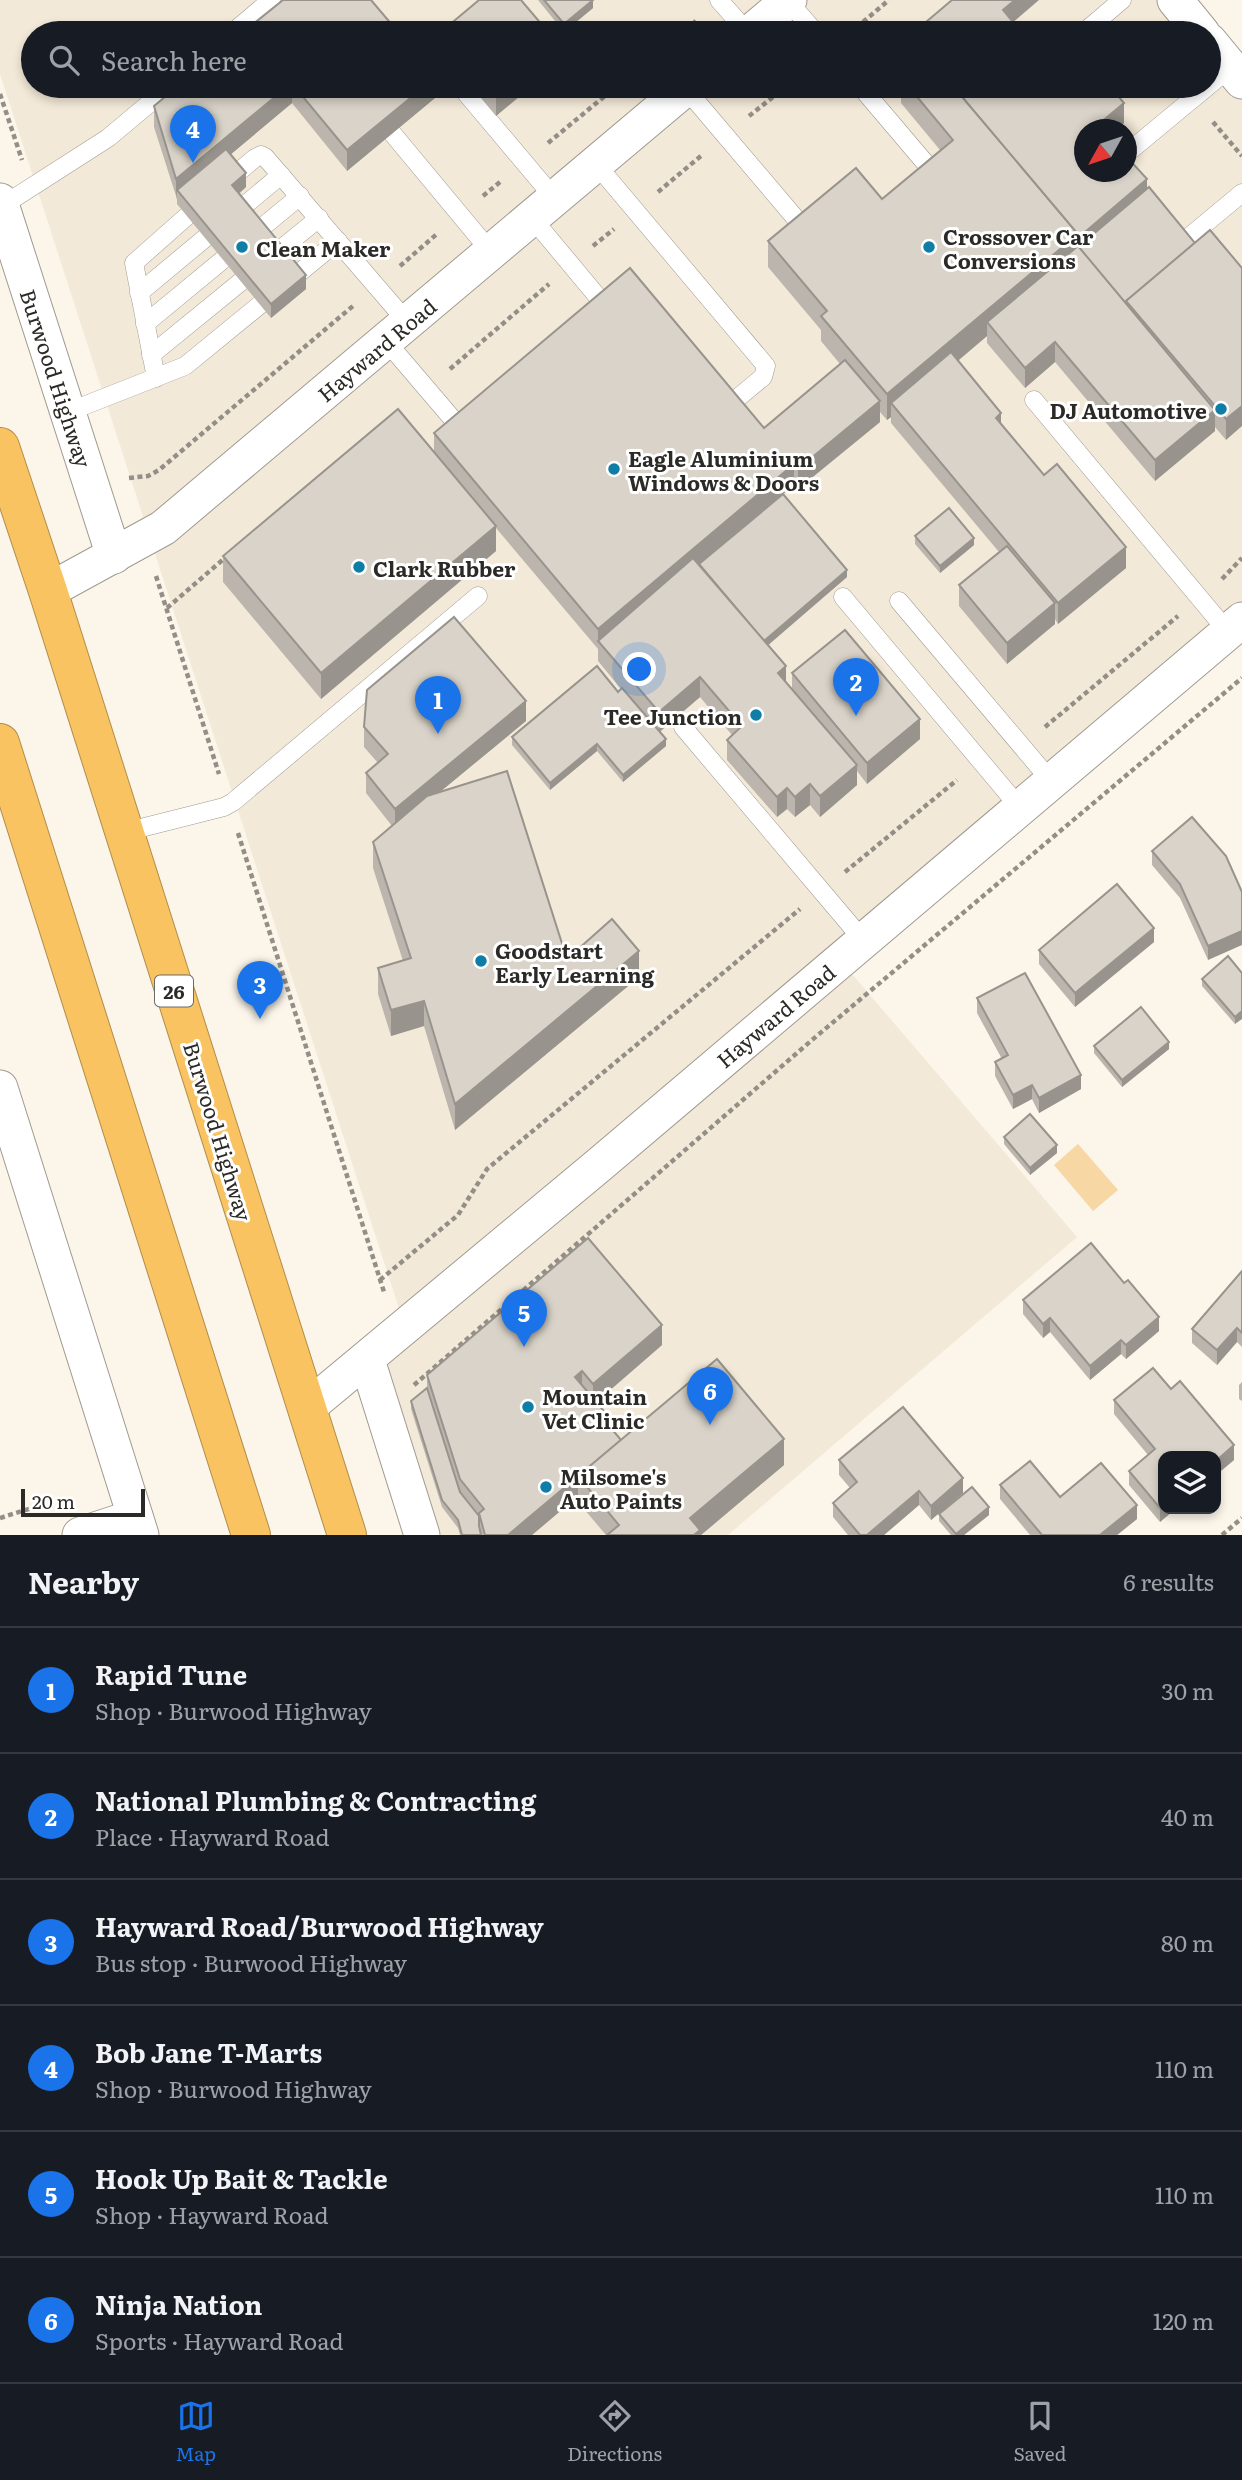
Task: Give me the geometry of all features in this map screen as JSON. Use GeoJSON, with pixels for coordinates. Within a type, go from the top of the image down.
{"type":"FeatureCollection","features":[{"type":"Feature","properties":{"kind":"highway","name":"Burwood Highway"},"geometry":{"type":"LineString","coordinates":[[0,447],[125,832],[347,1535]]}},
{"type":"Feature","properties":{"kind":"highway"},"geometry":{"type":"LineString","coordinates":[[0,743],[251,1535]]}},
{"type":"Feature","properties":{"kind":"street"},"geometry":{"type":"LineString","coordinates":[[764,21],[789,0]]}},
{"type":"Feature","properties":{"kind":"street"},"geometry":{"type":"LineString","coordinates":[[1175,0],[1192,21]]}},
{"type":"Feature","properties":{"kind":"street"},"geometry":{"type":"LineString","coordinates":[[1221,56],[1236,74]]}},
{"type":"Feature","properties":{"kind":"street","name":"Hayward Road"},"geometry":{"type":"LineString","coordinates":[[48,591],[163,528],[673,98]]}},
{"type":"Feature","properties":{"kind":"street","name":"Burwood Highway"},"geometry":{"type":"LineString","coordinates":[[1,203],[114,556]]}},
{"type":"Feature","properties":{"kind":"street","name":"Hayward Road"},"geometry":{"type":"LineString","coordinates":[[307,1408],[1235,626]]}},
{"type":"Feature","properties":{"kind":"street"},"geometry":{"type":"LineString","coordinates":[[0,1088],[138,1526],[80,1535]]}},
{"type":"Feature","properties":{"kind":"street"},"geometry":{"type":"LineString","coordinates":[[367,1360],[422,1535]]}},
{"type":"Feature","properties":{"kind":"lane"},"geometry":{"type":"LineString","coordinates":[[246,21],[271,0]]}},
{"type":"Feature","properties":{"kind":"lane"},"geometry":{"type":"LineString","coordinates":[[719,0],[738,21]]}},
{"type":"Feature","properties":{"kind":"lane"},"geometry":{"type":"LineString","coordinates":[[789,0],[806,21]]}},
{"type":"Feature","properties":{"kind":"lane"},"geometry":{"type":"LineString","coordinates":[[1097,21],[1122,0]]}},
{"type":"Feature","properties":{"kind":"lane"},"geometry":{"type":"LineString","coordinates":[[1221,85],[1236,74]]}},
{"type":"Feature","properties":{"kind":"lane"},"geometry":{"type":"LineString","coordinates":[[1,203],[108,138],[156,98]]}},
{"type":"Feature","properties":{"kind":"lane"},"geometry":{"type":"LineString","coordinates":[[468,98],[543,209],[571,265],[607,308]]}},
{"type":"Feature","properties":{"kind":"lane"},"geometry":{"type":"LineString","coordinates":[[695,98],[808,233]]}},
{"type":"Feature","properties":{"kind":"lane"},"geometry":{"type":"LineString","coordinates":[[870,98],[938,178]]}},
{"type":"Feature","properties":{"kind":"lane"},"geometry":{"type":"LineString","coordinates":[[1137,146],[1203,98]]}},
{"type":"Feature","properties":{"kind":"lane"},"geometry":{"type":"LineString","coordinates":[[392,133],[491,252]]}},
{"type":"Feature","properties":{"kind":"lane"},"geometry":{"type":"LineString","coordinates":[[156,378],[133,269],[137,258],[261,155],[338,241],[397,332],[426,388],[462,430]]}},
{"type":"Feature","properties":{"kind":"lane"},"geometry":{"type":"LineString","coordinates":[[596,163],[766,366],[763,377],[728,406]]}},
{"type":"Feature","properties":{"kind":"lane"},"geometry":{"type":"LineString","coordinates":[[139,293],[281,175]]}},
{"type":"Feature","properties":{"kind":"lane"},"geometry":{"type":"LineString","coordinates":[[1183,242],[1242,193]]}},
{"type":"Feature","properties":{"kind":"lane"},"geometry":{"type":"LineString","coordinates":[[145,324],[300,196]]}},
{"type":"Feature","properties":{"kind":"lane"},"geometry":{"type":"LineString","coordinates":[[151,355],[319,218]]}},
{"type":"Feature","properties":{"kind":"lane"},"geometry":{"type":"LineString","coordinates":[[68,412],[188,364],[338,241]]}},
{"type":"Feature","properties":{"kind":"lane"},"geometry":{"type":"LineString","coordinates":[[1034,400],[1235,626]]}},
{"type":"Feature","properties":{"kind":"lane"},"geometry":{"type":"LineString","coordinates":[[125,832],[229,805],[478,596]]}},
{"type":"Feature","properties":{"kind":"lane"},"geometry":{"type":"LineString","coordinates":[[843,597],[1020,808]]}},
{"type":"Feature","properties":{"kind":"lane"},"geometry":{"type":"LineString","coordinates":[[899,601],[1051,781]]}},
{"type":"Feature","properties":{"kind":"lane"},"geometry":{"type":"LineString","coordinates":[[683,727],[863,940]]}},
{"type":"Feature","properties":{"kind":"path"},"geometry":{"type":"LineString","coordinates":[[864,21],[889,0]]}},
{"type":"Feature","properties":{"kind":"path"},"geometry":{"type":"LineString","coordinates":[[426,388],[771,98]]}},
{"type":"Feature","properties":{"kind":"path"},"geometry":{"type":"LineString","coordinates":[[167,608],[229,555]]}},
{"type":"Feature","properties":{"kind":"path"},"geometry":{"type":"LineString","coordinates":[[156,573],[384,1292]]}},
{"type":"Feature","properties":{"kind":"path"},"geometry":{"type":"LineString","coordinates":[[413,1385],[813,1040],[1242,678]]}},
{"type":"Feature","properties":{"kind":"path"},"geometry":{"type":"LineString","coordinates":[[0,1518],[65,1498]]}},
{"type":"Feature","properties":{"kind":"path"},"geometry":{"type":"LineString","coordinates":[[1222,1535],[1242,1518]]}},
{"type":"Feature","properties":{"kind":"shaded area"},"geometry":{"type":"Polygon","coordinates":[[[0,0],[1175,0],[1192,21],[21,21],[21,98],[1221,98],[1221,56],[1242,81],[1242,620],[840,960],[1077,1237],[728,1535],[422,1535],[367,1360],[405,1327],[0,74],[0,0]]]}},
{"type":"Feature","properties":{"kind":"shaded area"},"geometry":{"type":"Polygon","coordinates":[[[1078,1144],[1118,1190],[1093,1211],[1054,1165],[1078,1144]]]}},
{"type":"Feature","properties":{"kind":"building"},"geometry":{"type":"Polygon","coordinates":[[[283,0],[371,0],[389,21],[257,21],[283,0]]]}},
{"type":"Feature","properties":{"kind":"building"},"geometry":{"type":"Polygon","coordinates":[[[479,0],[521,0],[539,21],[454,21],[479,0]]]}},
{"type":"Feature","properties":{"kind":"building"},"geometry":{"type":"Polygon","coordinates":[[[544,0],[593,0],[568,21],[562,21],[544,0]]]}},
{"type":"Feature","properties":{"kind":"building"},"geometry":{"type":"Polygon","coordinates":[[[952,0],[1015,0],[1003,10],[1012,21],[927,21],[952,0]]]}},
{"type":"Feature","properties":{"kind":"building"},"geometry":{"type":"Polygon","coordinates":[[[164,98],[274,98],[176,179],[154,106],[164,98]]]}},
{"type":"Feature","properties":{"kind":"building"},"geometry":{"type":"Polygon","coordinates":[[[304,98],[410,98],[347,150],[304,98]]]}},
{"type":"Feature","properties":{"kind":"building","name":"Crossover Car Conversions"},"geometry":{"type":"Polygon","coordinates":[[[918,98],[963,98],[1078,234],[887,394],[821,316],[827,311],[768,241],[856,168],[882,199],[953,140],[918,98]]]}},
{"type":"Feature","properties":{"kind":"building"},"geometry":{"type":"Polygon","coordinates":[[[963,98],[1120,98],[1124,103],[1105,119],[1074,119],[1074,182],[1137,182],[1137,168],[1147,179],[1078,238],[1078,234],[963,98]]]}},
{"type":"Feature","properties":{"kind":"building","name":"Clean Maker"},"geometry":{"type":"Polygon","coordinates":[[[226,149],[246,173],[232,185],[306,275],[271,304],[177,190],[226,149]]]}},
{"type":"Feature","properties":{"kind":"building"},"geometry":{"type":"Polygon","coordinates":[[[1149,187],[1195,243],[1126,301],[1126,304],[1078,247],[1149,187]]]}},
{"type":"Feature","properties":{"kind":"building"},"geometry":{"type":"Polygon","coordinates":[[[1210,230],[1242,268],[1242,406],[1226,419],[1126,301],[1210,230]]]}},
{"type":"Feature","properties":{"kind":"building"},"geometry":{"type":"Polygon","coordinates":[[[1078,246],[1215,410],[1155,460],[1055,342],[1025,368],[987,322],[1078,246]]]}},
{"type":"Feature","properties":{"kind":"building","name":"Eagle Aluminium Windows & Doors"},"geometry":{"type":"Polygon","coordinates":[[[630,268],[764,428],[845,360],[880,401],[798,469],[794,464],[598,629],[434,433],[630,268]]]}},
{"type":"Feature","properties":{"kind":"building"},"geometry":{"type":"Polygon","coordinates":[[[951,352],[1001,413],[996,418],[1044,475],[1057,464],[1126,547],[1058,603],[891,403],[951,352]]]}},
{"type":"Feature","properties":{"kind":"building","name":"Clark Rubber"},"geometry":{"type":"Polygon","coordinates":[[[398,409],[496,526],[321,673],[223,556],[398,409]]]}},
{"type":"Feature","properties":{"kind":"building"},"geometry":{"type":"Polygon","coordinates":[[[783,494],[847,570],[764,641],[699,564],[783,494]]]}},
{"type":"Feature","properties":{"kind":"building"},"geometry":{"type":"Polygon","coordinates":[[[949,508],[974,538],[940,566],[915,536],[949,508]]]}},
{"type":"Feature","properties":{"kind":"building"},"geometry":{"type":"Polygon","coordinates":[[[1007,546],[1055,603],[1007,643],[959,585],[1007,546]]]}},
{"type":"Feature","properties":{"kind":"building","name":"Tee Junction"},"geometry":{"type":"Polygon","coordinates":[[[693,558],[786,666],[778,673],[857,765],[820,796],[810,784],[795,797],[787,788],[777,797],[727,740],[742,726],[700,677],[659,712],[598,641],[693,558]]]}},
{"type":"Feature","properties":{"kind":"building"},"geometry":{"type":"Polygon","coordinates":[[[454,617],[526,701],[395,809],[366,773],[388,754],[364,727],[367,690],[454,617]]]}},
{"type":"Feature","properties":{"kind":"building"},"geometry":{"type":"Polygon","coordinates":[[[845,630],[920,719],[867,763],[792,673],[845,630]]]}},
{"type":"Feature","properties":{"kind":"building"},"geometry":{"type":"Polygon","coordinates":[[[597,666],[618,692],[622,688],[666,739],[623,775],[597,744],[550,783],[512,737],[597,666]]]}},
{"type":"Feature","properties":{"kind":"building","name":"Goodstart Early Learning"},"geometry":{"type":"Polygon","coordinates":[[[507,771],[567,959],[612,919],[639,951],[455,1104],[424,1001],[391,1010],[378,968],[411,958],[373,842],[427,796],[507,771]]]}},
{"type":"Feature","properties":{"kind":"building"},"geometry":{"type":"Polygon","coordinates":[[[1192,817],[1226,856],[1242,892],[1242,931],[1208,946],[1180,884],[1152,851],[1192,817]]]}},
{"type":"Feature","properties":{"kind":"building"},"geometry":{"type":"Polygon","coordinates":[[[1117,884],[1154,928],[1075,993],[1039,950],[1117,884]]]}},
{"type":"Feature","properties":{"kind":"building"},"geometry":{"type":"Polygon","coordinates":[[[1228,956],[1242,973],[1242,1011],[1235,1017],[1202,979],[1228,956]]]}},
{"type":"Feature","properties":{"kind":"building"},"geometry":{"type":"Polygon","coordinates":[[[1025,973],[1081,1075],[1039,1098],[1032,1085],[1013,1095],[995,1062],[1008,1055],[977,998],[1025,973]]]}},
{"type":"Feature","properties":{"kind":"building"},"geometry":{"type":"Polygon","coordinates":[[[1141,1007],[1169,1042],[1122,1080],[1094,1046],[1141,1007]]]}},
{"type":"Feature","properties":{"kind":"building"},"geometry":{"type":"Polygon","coordinates":[[[1030,1114],[1057,1145],[1030,1168],[1004,1137],[1030,1114]]]}},
{"type":"Feature","properties":{"kind":"building"},"geometry":{"type":"Polygon","coordinates":[[[588,1238],[662,1325],[593,1384],[582,1371],[575,1377],[609,1417],[605,1421],[621,1440],[508,1535],[485,1535],[479,1513],[484,1509],[460,1479],[427,1375],[588,1238]]]}},
{"type":"Feature","properties":{"kind":"building"},"geometry":{"type":"Polygon","coordinates":[[[1091,1243],[1124,1283],[1128,1280],[1159,1317],[1126,1345],[1121,1340],[1090,1366],[1050,1318],[1043,1324],[1023,1300],[1091,1243]]]}},
{"type":"Feature","properties":{"kind":"building"},"geometry":{"type":"Polygon","coordinates":[[[1242,1271],[1242,1333],[1237,1328],[1217,1350],[1192,1329],[1242,1271]]]}},
{"type":"Feature","properties":{"kind":"building"},"geometry":{"type":"Polygon","coordinates":[[[717,1359],[784,1439],[690,1518],[700,1530],[694,1535],[607,1535],[619,1525],[578,1476],[717,1359]]]}},
{"type":"Feature","properties":{"kind":"building"},"geometry":{"type":"Polygon","coordinates":[[[1153,1368],[1171,1389],[1180,1381],[1234,1445],[1221,1457],[1221,1451],[1158,1451],[1158,1506],[1129,1471],[1155,1449],[1114,1400],[1153,1368]]]}},
{"type":"Feature","properties":{"kind":"building"},"geometry":{"type":"Polygon","coordinates":[[[427,1388],[460,1492],[479,1516],[481,1535],[462,1535],[458,1520],[442,1500],[411,1401],[427,1388]]]}},
{"type":"Feature","properties":{"kind":"building"},"geometry":{"type":"Polygon","coordinates":[[[903,1407],[963,1478],[931,1506],[919,1491],[867,1535],[860,1535],[833,1503],[857,1482],[839,1460],[903,1407]]]}},
{"type":"Feature","properties":{"kind":"building"},"geometry":{"type":"Polygon","coordinates":[[[1030,1461],[1060,1497],[1101,1463],[1137,1505],[1100,1535],[1042,1535],[1000,1485],[1030,1461]]]}},
{"type":"Feature","properties":{"kind":"building"},"geometry":{"type":"Polygon","coordinates":[[[972,1487],[989,1507],[956,1534],[939,1514],[972,1487]]]}},
{"type":"Feature","properties":{"kind":"place","name":"Bob Jane T-Marts"},"geometry":{"type":"Point","coordinates":[193,163]}},
{"type":"Feature","properties":{"kind":"place","name":"Clean Maker"},"geometry":{"type":"Point","coordinates":[242,247]}},
{"type":"Feature","properties":{"kind":"place","name":"Crossover Car Conversions"},"geometry":{"type":"Point","coordinates":[929,247]}},
{"type":"Feature","properties":{"kind":"place","name":"DJ Automotive"},"geometry":{"type":"Point","coordinates":[1221,409]}},
{"type":"Feature","properties":{"kind":"place","name":"Eagle Aluminium Windows & Doors"},"geometry":{"type":"Point","coordinates":[614,469]}},
{"type":"Feature","properties":{"kind":"place","name":"Clark Rubber"},"geometry":{"type":"Point","coordinates":[359,567]}},
{"type":"Feature","properties":{"kind":"place","name":"Tee Junction"},"geometry":{"type":"Point","coordinates":[756,715]}},
{"type":"Feature","properties":{"kind":"place","name":"National Plumbing & Contracting"},"geometry":{"type":"Point","coordinates":[856,716]}},
{"type":"Feature","properties":{"kind":"place","name":"Rapid Tune"},"geometry":{"type":"Point","coordinates":[438,734]}},
{"type":"Feature","properties":{"kind":"place","name":"Goodstart Early Learning"},"geometry":{"type":"Point","coordinates":[481,961]}},
{"type":"Feature","properties":{"kind":"place","name":"Hayward Road/Burwood Highway"},"geometry":{"type":"Point","coordinates":[260,1019]}},
{"type":"Feature","properties":{"kind":"place","name":"Hook Up Bait & Tackle"},"geometry":{"type":"Point","coordinates":[524,1347]}},
{"type":"Feature","properties":{"kind":"place","name":"Mountain Vet Clinic"},"geometry":{"type":"Point","coordinates":[528,1407]}},
{"type":"Feature","properties":{"kind":"place","name":"Ninja Nation"},"geometry":{"type":"Point","coordinates":[710,1425]}},
{"type":"Feature","properties":{"kind":"place","name":"Milsome's Auto Paints"},"geometry":{"type":"Point","coordinates":[546,1487]}}]}
